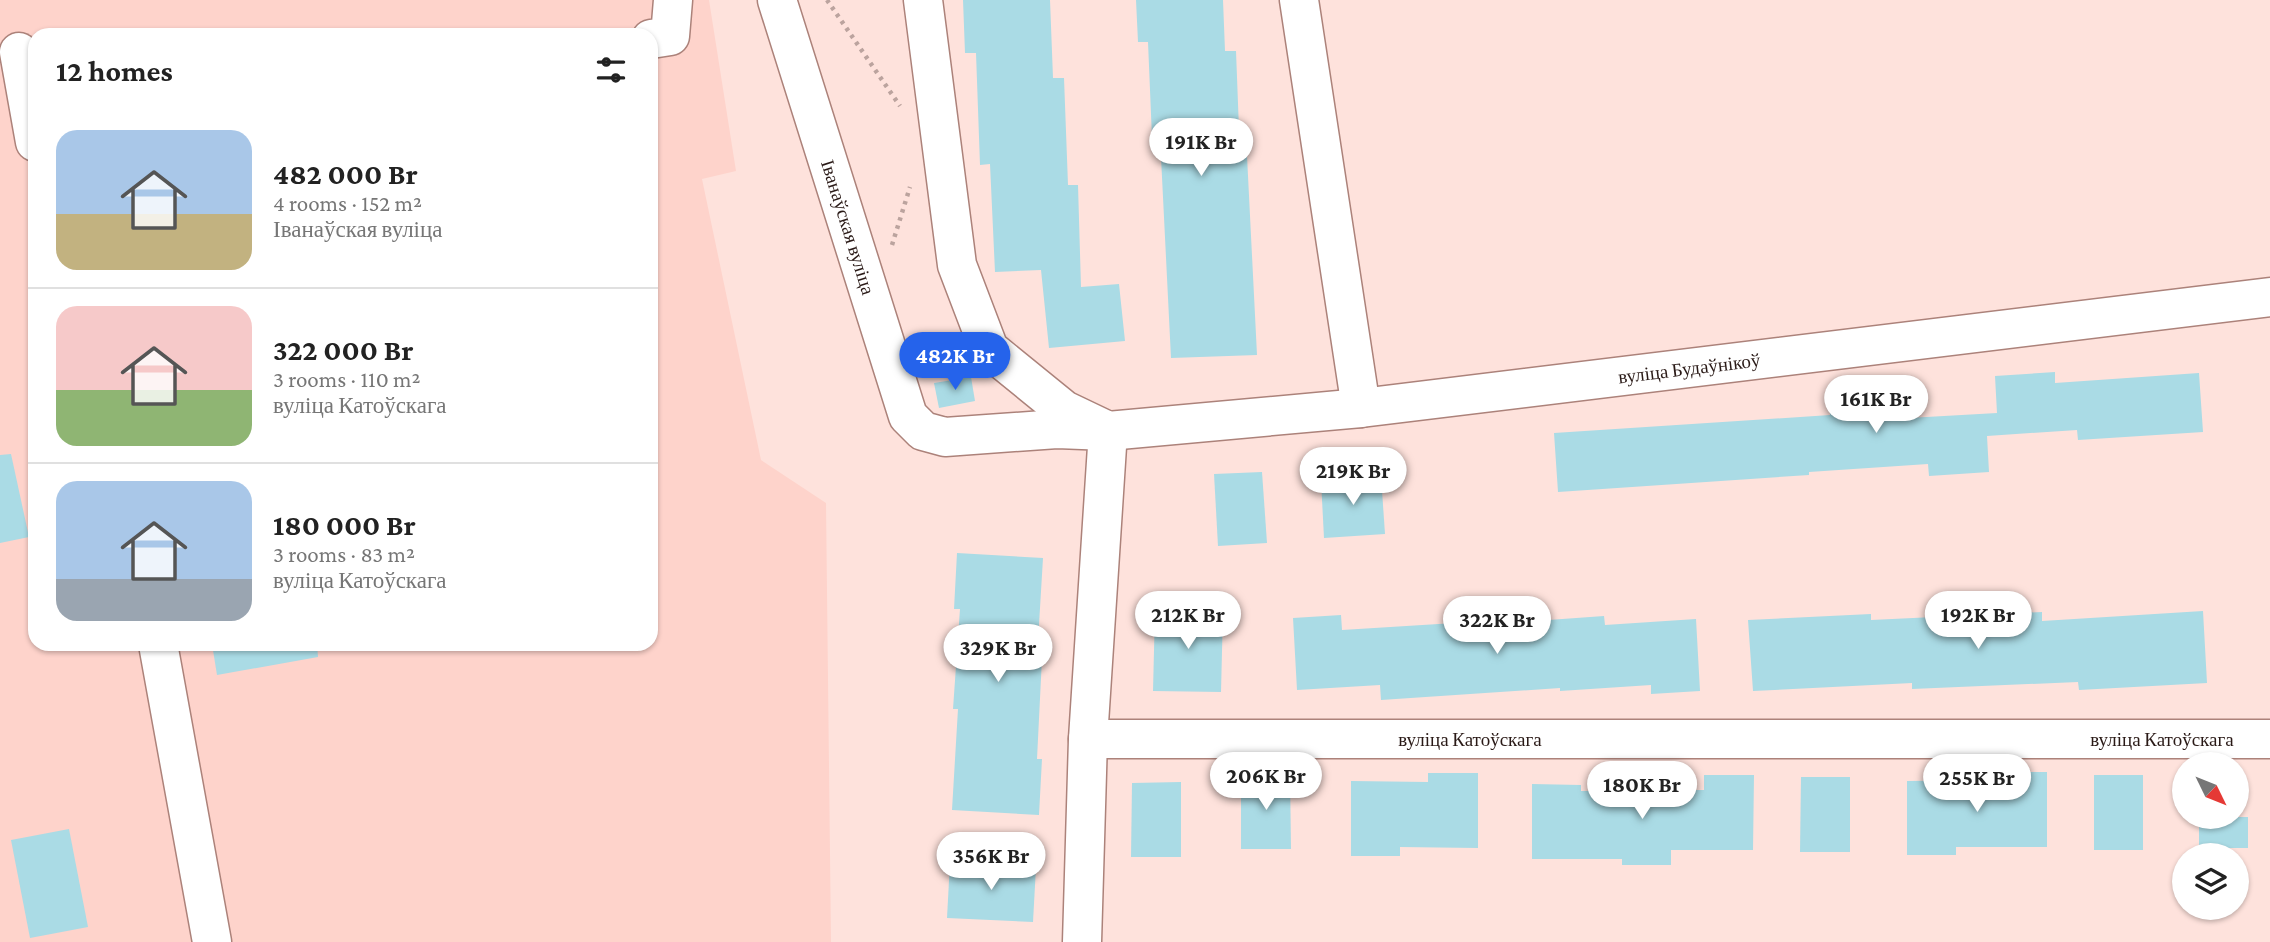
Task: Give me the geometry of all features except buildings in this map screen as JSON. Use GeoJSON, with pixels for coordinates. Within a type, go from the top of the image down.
{"type":"FeatureCollection","features":[{"type":"Feature","properties":{"kind":"street"},"geometry":{"type":"LineString","coordinates":[[658,38],[670,36],[673,0]]}},
{"type":"Feature","properties":{"kind":"street","name":"Іванаўская вуліца"},"geometry":{"type":"LineString","coordinates":[[778,0],[908,416],[923,431],[945,437],[1057,429],[1108,431]]}},
{"type":"Feature","properties":{"kind":"street"},"geometry":{"type":"LineString","coordinates":[[923,0],[957,265],[989,349],[1064,410],[1108,431],[1088,739],[1082,942]]}},
{"type":"Feature","properties":{"kind":"street"},"geometry":{"type":"LineString","coordinates":[[1299,0],[1361,408]]}},
{"type":"Feature","properties":{"kind":"street"},"geometry":{"type":"LineString","coordinates":[[19,52],[28,103]]}},
{"type":"Feature","properties":{"kind":"street","name":"вуліца Будаўнікоў"},"geometry":{"type":"LineString","coordinates":[[1108,431],[1361,408],[2270,298]]}},
{"type":"Feature","properties":{"kind":"street"},"geometry":{"type":"LineString","coordinates":[[159,651],[212,942]]}},
{"type":"Feature","properties":{"kind":"street","name":"вуліца Катоўскага"},"geometry":{"type":"LineString","coordinates":[[1088,739],[2270,738]]}},
{"type":"Feature","properties":{"kind":"shaded area"},"geometry":{"type":"Polygon","coordinates":[[[0,0],[709,0],[736,171],[702,179],[761,460],[826,503],[831,942],[0,942],[0,0]]]}}]}
